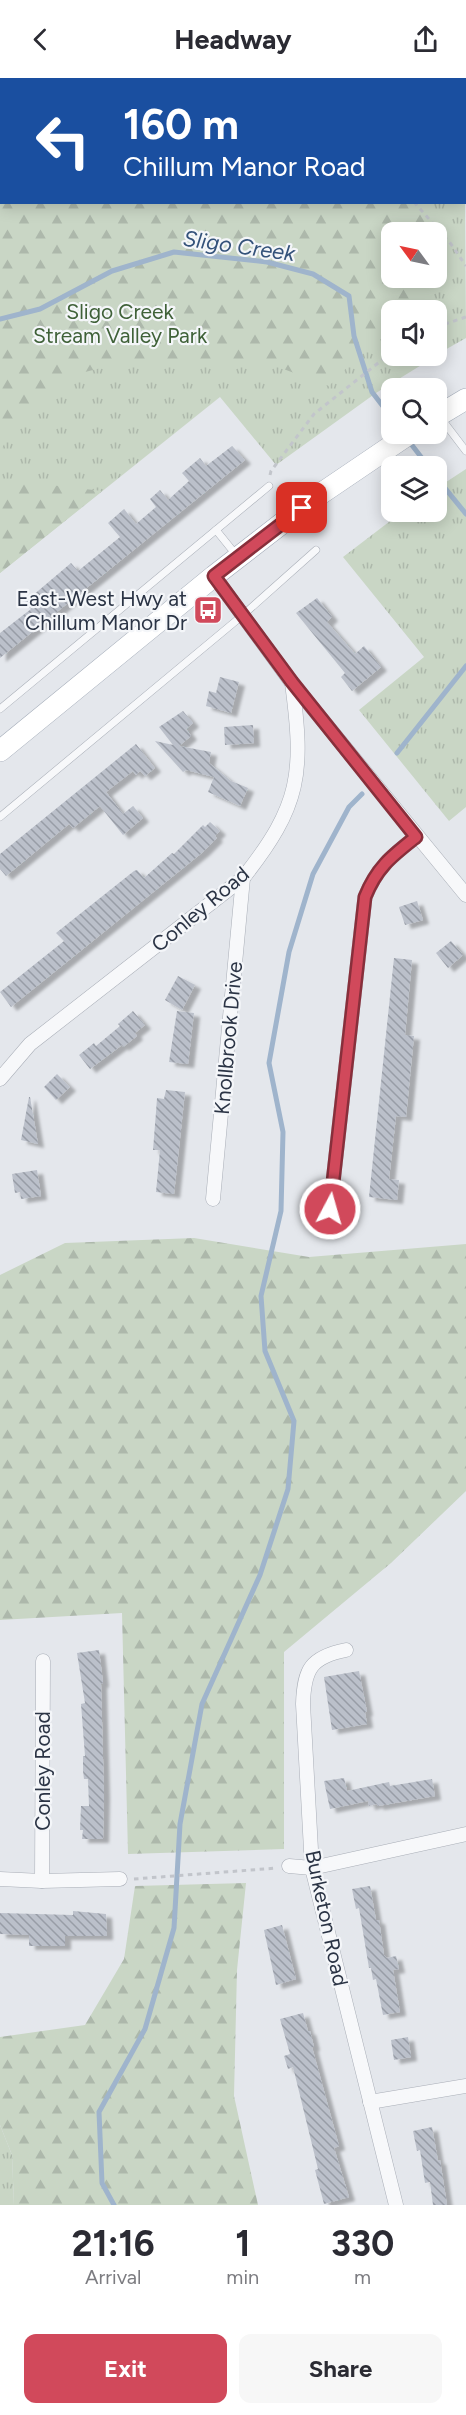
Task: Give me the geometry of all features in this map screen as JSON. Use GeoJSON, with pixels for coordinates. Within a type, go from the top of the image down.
{"type":"FeatureCollection","features":[{"type":"Feature","properties":{"kind":"main road"},"geometry":{"type":"LineString","coordinates":[[447,411],[466,399]]}},
{"type":"Feature","properties":{"kind":"main road"},"geometry":{"type":"LineString","coordinates":[[0,752],[214,576],[316,497],[392,444]]}},
{"type":"Feature","properties":{"kind":"street"},"geometry":{"type":"LineString","coordinates":[[214,576],[292,682],[416,837],[466,895]]}},
{"type":"Feature","properties":{"kind":"street","name":"Conley Road"},"geometry":{"type":"LineString","coordinates":[[0,1079],[30,1044],[243,878],[275,835],[287,812],[299,762],[292,682]]}},
{"type":"Feature","properties":{"kind":"street"},"geometry":{"type":"LineString","coordinates":[[330,1209],[365,897],[375,874],[386,861],[416,837]]}},
{"type":"Feature","properties":{"kind":"street","name":"Knollbrook Drive"},"geometry":{"type":"LineString","coordinates":[[213,1198],[243,878]]}},
{"type":"Feature","properties":{"kind":"street","name":"Burketon Road"},"geometry":{"type":"LineString","coordinates":[[346,1650],[325,1654],[314,1662],[305,1683],[303,1704],[312,1868],[396,2205]]}},
{"type":"Feature","properties":{"kind":"street","name":"Conley Road"},"geometry":{"type":"LineString","coordinates":[[42,1881],[43,1661]]}},
{"type":"Feature","properties":{"kind":"street"},"geometry":{"type":"LineString","coordinates":[[289,1866],[312,1868],[466,1834]]}},
{"type":"Feature","properties":{"kind":"street"},"geometry":{"type":"LineString","coordinates":[[0,1879],[42,1881],[120,1879]]}},
{"type":"Feature","properties":{"kind":"street"},"geometry":{"type":"LineString","coordinates":[[370,2102],[466,2086]]}},
{"type":"Feature","properties":{"kind":"lane"},"geometry":{"type":"LineString","coordinates":[[447,427],[466,451]]}},
{"type":"Feature","properties":{"kind":"lane"},"geometry":{"type":"LineString","coordinates":[[0,709],[269,486]]}},
{"type":"Feature","properties":{"kind":"lane"},"geometry":{"type":"LineString","coordinates":[[216,530],[238,558]]}},
{"type":"Feature","properties":{"kind":"lane"},"geometry":{"type":"LineString","coordinates":[[0,817],[243,615],[316,550]]}},
{"type":"Feature","properties":{"kind":"path"},"geometry":{"type":"LineString","coordinates":[[416,204],[451,244],[466,266]]}},
{"type":"Feature","properties":{"kind":"path"},"geometry":{"type":"LineString","coordinates":[[447,323],[466,317]]}},
{"type":"Feature","properties":{"kind":"path"},"geometry":{"type":"LineString","coordinates":[[269,486],[271,471],[314,414],[336,394],[381,360]]}},
{"type":"Feature","properties":{"kind":"path"},"geometry":{"type":"LineString","coordinates":[[140,1879],[289,1866]]}},
{"type":"Feature","properties":{"kind":"green space","name":"Sligo Creek Stream Valley Park"},"geometry":{"type":"Polygon","coordinates":[[[0,204],[465,204],[466,338],[447,349],[447,300],[381,300],[381,366],[420,366],[400,378],[381,378],[381,390],[276,465],[220,397],[0,573],[0,204]]]}},
{"type":"Feature","properties":{"kind":"green space","name":"Sligo Creek Stream Valley Park"},"geometry":{"type":"Polygon","coordinates":[[[0,204],[428,204],[433,222],[381,222],[381,288],[419,288],[411,300],[381,300],[381,332],[329,386],[262,361],[137,359],[57,379],[6,440],[0,453],[0,204]]]}},
{"type":"Feature","properties":{"kind":"green space"},"geometry":{"type":"Polygon","coordinates":[[[466,469],[466,807],[449,821],[359,710],[424,657],[343,557],[389,522],[447,522],[447,481],[466,469]]]}},
{"type":"Feature","properties":{"kind":"green space"},"geometry":{"type":"Polygon","coordinates":[[[0,479],[102,491],[0,573],[0,479]]]}},
{"type":"Feature","properties":{"kind":"green space"},"geometry":{"type":"Polygon","coordinates":[[[194,1238],[309,1257],[466,1244],[466,1491],[391,1563],[284,1652],[284,1849],[128,1854],[122,1613],[0,1620],[0,1275],[65,1243],[194,1238]]]}},
{"type":"Feature","properties":{"kind":"green space"},"geometry":{"type":"Polygon","coordinates":[[[246,1883],[237,1970],[234,2096],[258,2205],[14,2205],[12,2155],[0,2125],[0,2037],[85,2025],[124,1959],[135,1886],[246,1883]]]}},
{"type":"Feature","properties":{"kind":"green space"},"geometry":{"type":"Polygon","coordinates":[[[0,2125],[12,2155],[14,2205],[0,2205],[0,2125]]]}},
{"type":"Feature","properties":{"kind":"building"},"geometry":{"type":"Polygon","coordinates":[[[232,446],[245,460],[0,658],[0,633],[31,609],[25,602],[71,563],[78,571],[120,537],[108,523],[124,509],[136,524],[156,507],[150,499],[160,490],[168,500],[189,481],[182,473],[200,458],[206,466],[232,446]]]}},
{"type":"Feature","properties":{"kind":"building"},"geometry":{"type":"Polygon","coordinates":[[[317,598],[332,617],[327,622],[355,654],[364,646],[381,667],[352,691],[341,677],[345,673],[296,613],[317,598]]]}},
{"type":"Feature","properties":{"kind":"building"},"geometry":{"type":"Polygon","coordinates":[[[220,677],[239,682],[231,713],[206,706],[209,691],[216,693],[220,677]]]}},
{"type":"Feature","properties":{"kind":"building"},"geometry":{"type":"Polygon","coordinates":[[[183,711],[193,723],[186,729],[191,736],[179,746],[211,752],[209,763],[231,781],[248,788],[240,806],[208,792],[214,777],[186,770],[183,772],[155,741],[173,745],[159,727],[183,711]]]}},
{"type":"Feature","properties":{"kind":"building"},"geometry":{"type":"Polygon","coordinates":[[[253,725],[254,743],[225,745],[224,727],[253,725]]]}},
{"type":"Feature","properties":{"kind":"building"},"geometry":{"type":"Polygon","coordinates":[[[136,744],[155,768],[145,776],[140,771],[136,775],[133,771],[106,792],[123,814],[133,806],[143,818],[123,835],[100,806],[73,828],[69,824],[6,876],[0,869],[0,854],[136,744]]]}},
{"type":"Feature","properties":{"kind":"building"},"geometry":{"type":"Polygon","coordinates":[[[210,822],[220,831],[215,836],[217,838],[203,852],[11,1007],[0,992],[64,941],[56,933],[134,871],[137,870],[144,878],[172,853],[174,854],[203,825],[205,827],[210,822]]]}},
{"type":"Feature","properties":{"kind":"building"},"geometry":{"type":"Polygon","coordinates":[[[417,901],[423,920],[405,925],[399,907],[417,901]]]}},
{"type":"Feature","properties":{"kind":"building"},"geometry":{"type":"Polygon","coordinates":[[[451,941],[463,955],[448,968],[436,953],[451,941]]]}},
{"type":"Feature","properties":{"kind":"building"},"geometry":{"type":"Polygon","coordinates":[[[394,958],[412,960],[405,1035],[414,1036],[406,1117],[396,1116],[389,1179],[399,1180],[397,1200],[369,1197],[394,958]]]}},
{"type":"Feature","properties":{"kind":"building"},"geometry":{"type":"Polygon","coordinates":[[[178,976],[195,985],[182,1010],[165,1000],[178,976]]]}},
{"type":"Feature","properties":{"kind":"building"},"geometry":{"type":"Polygon","coordinates":[[[133,1011],[145,1025],[135,1033],[137,1036],[90,1069],[79,1055],[94,1043],[96,1046],[120,1026],[118,1024],[133,1011]]]}},
{"type":"Feature","properties":{"kind":"building"},"geometry":{"type":"Polygon","coordinates":[[[177,1011],[194,1013],[188,1064],[169,1062],[177,1011]]]}},
{"type":"Feature","properties":{"kind":"building"},"geometry":{"type":"Polygon","coordinates":[[[57,1074],[70,1087],[56,1100],[44,1087],[57,1074]]]}},
{"type":"Feature","properties":{"kind":"building"},"geometry":{"type":"Polygon","coordinates":[[[166,1090],[185,1092],[174,1194],[156,1192],[160,1150],[153,1150],[157,1098],[164,1099],[166,1090]]]}},
{"type":"Feature","properties":{"kind":"building"},"geometry":{"type":"Polygon","coordinates":[[[30,1097],[38,1144],[21,1140],[30,1097]]]}},
{"type":"Feature","properties":{"kind":"building"},"geometry":{"type":"Polygon","coordinates":[[[37,1170],[41,1196],[21,1199],[20,1192],[15,1193],[12,1174],[37,1170]]]}},
{"type":"Feature","properties":{"kind":"building"},"geometry":{"type":"Polygon","coordinates":[[[99,1650],[103,1683],[101,1684],[103,1839],[82,1839],[81,1806],[89,1806],[88,1779],[84,1779],[83,1771],[83,1756],[85,1756],[81,1704],[85,1703],[77,1653],[99,1650]]]}},
{"type":"Feature","properties":{"kind":"building"},"geometry":{"type":"Polygon","coordinates":[[[359,1671],[367,1724],[332,1730],[324,1677],[359,1671]]]}},
{"type":"Feature","properties":{"kind":"building"},"geometry":{"type":"Polygon","coordinates":[[[344,1778],[347,1791],[389,1782],[390,1786],[432,1779],[435,1796],[378,1806],[377,1804],[369,1806],[368,1801],[330,1809],[324,1781],[344,1778]]]}},
{"type":"Feature","properties":{"kind":"building"},"geometry":{"type":"Polygon","coordinates":[[[370,1886],[376,1920],[379,1920],[384,1955],[387,1958],[396,1956],[399,1969],[393,1970],[400,2012],[383,2015],[376,1979],[373,1980],[371,1968],[369,1968],[359,1908],[356,1909],[352,1889],[370,1886]]]}},
{"type":"Feature","properties":{"kind":"building"},"geometry":{"type":"Polygon","coordinates":[[[73,1911],[106,1914],[107,1936],[65,1936],[65,1946],[29,1946],[29,1935],[0,1934],[0,1913],[73,1915],[73,1911]]]}},
{"type":"Feature","properties":{"kind":"building"},"geometry":{"type":"Polygon","coordinates":[[[282,1925],[296,1979],[276,1985],[264,1930],[282,1925]]]}},
{"type":"Feature","properties":{"kind":"building"},"geometry":{"type":"Polygon","coordinates":[[[303,2013],[308,2031],[310,2031],[314,2047],[312,2047],[339,2146],[334,2148],[349,2197],[324,2204],[315,2170],[318,2169],[293,2067],[288,2069],[284,2056],[290,2054],[280,2019],[303,2013]]]}},
{"type":"Feature","properties":{"kind":"building"},"geometry":{"type":"Polygon","coordinates":[[[408,2037],[411,2057],[394,2060],[391,2040],[408,2037]]]}},
{"type":"Feature","properties":{"kind":"building"},"geometry":{"type":"Polygon","coordinates":[[[432,2127],[447,2205],[433,2205],[430,2182],[425,2183],[420,2150],[417,2151],[413,2131],[432,2127]]]}},
{"type":"Feature","properties":{"kind":"waterway","name":"Sligo Creek"},"geometry":{"type":"LineString","coordinates":[[0,319],[40,309],[112,271],[174,252],[267,262],[313,274],[349,296],[354,336],[372,392],[381,404]]}},
{"type":"Feature","properties":{"kind":"waterway","name":"Sligo Creek"},"geometry":{"type":"LineString","coordinates":[[411,444],[420,456]]}},
{"type":"Feature","properties":{"kind":"waterway","name":"Sligo Creek"},"geometry":{"type":"LineString","coordinates":[[447,491],[466,514]]}},
{"type":"Feature","properties":{"kind":"waterway"},"geometry":{"type":"LineString","coordinates":[[397,753],[466,666]]}},
{"type":"Feature","properties":{"kind":"waterway"},"geometry":{"type":"LineString","coordinates":[[114,2205],[102,2183],[99,2112],[145,2029],[174,1928],[180,1824],[202,1704],[260,1575],[288,1489],[294,1421],[265,1351],[261,1296],[281,1211],[283,1132],[269,1063],[289,952],[313,874],[349,807],[362,794]]}},
{"type":"Feature","properties":{"kind":"place","name":"East-West Hwy at Chillum Manor Dr"},"geometry":{"type":"Point","coordinates":[208,610]}},
{"type":"Feature","properties":{"kind":"route"},"geometry":{"type":"LineString","coordinates":[[302,508],[214,576],[292,682],[416,837],[386,861],[375,874],[365,897],[330,1209]]}}]}
